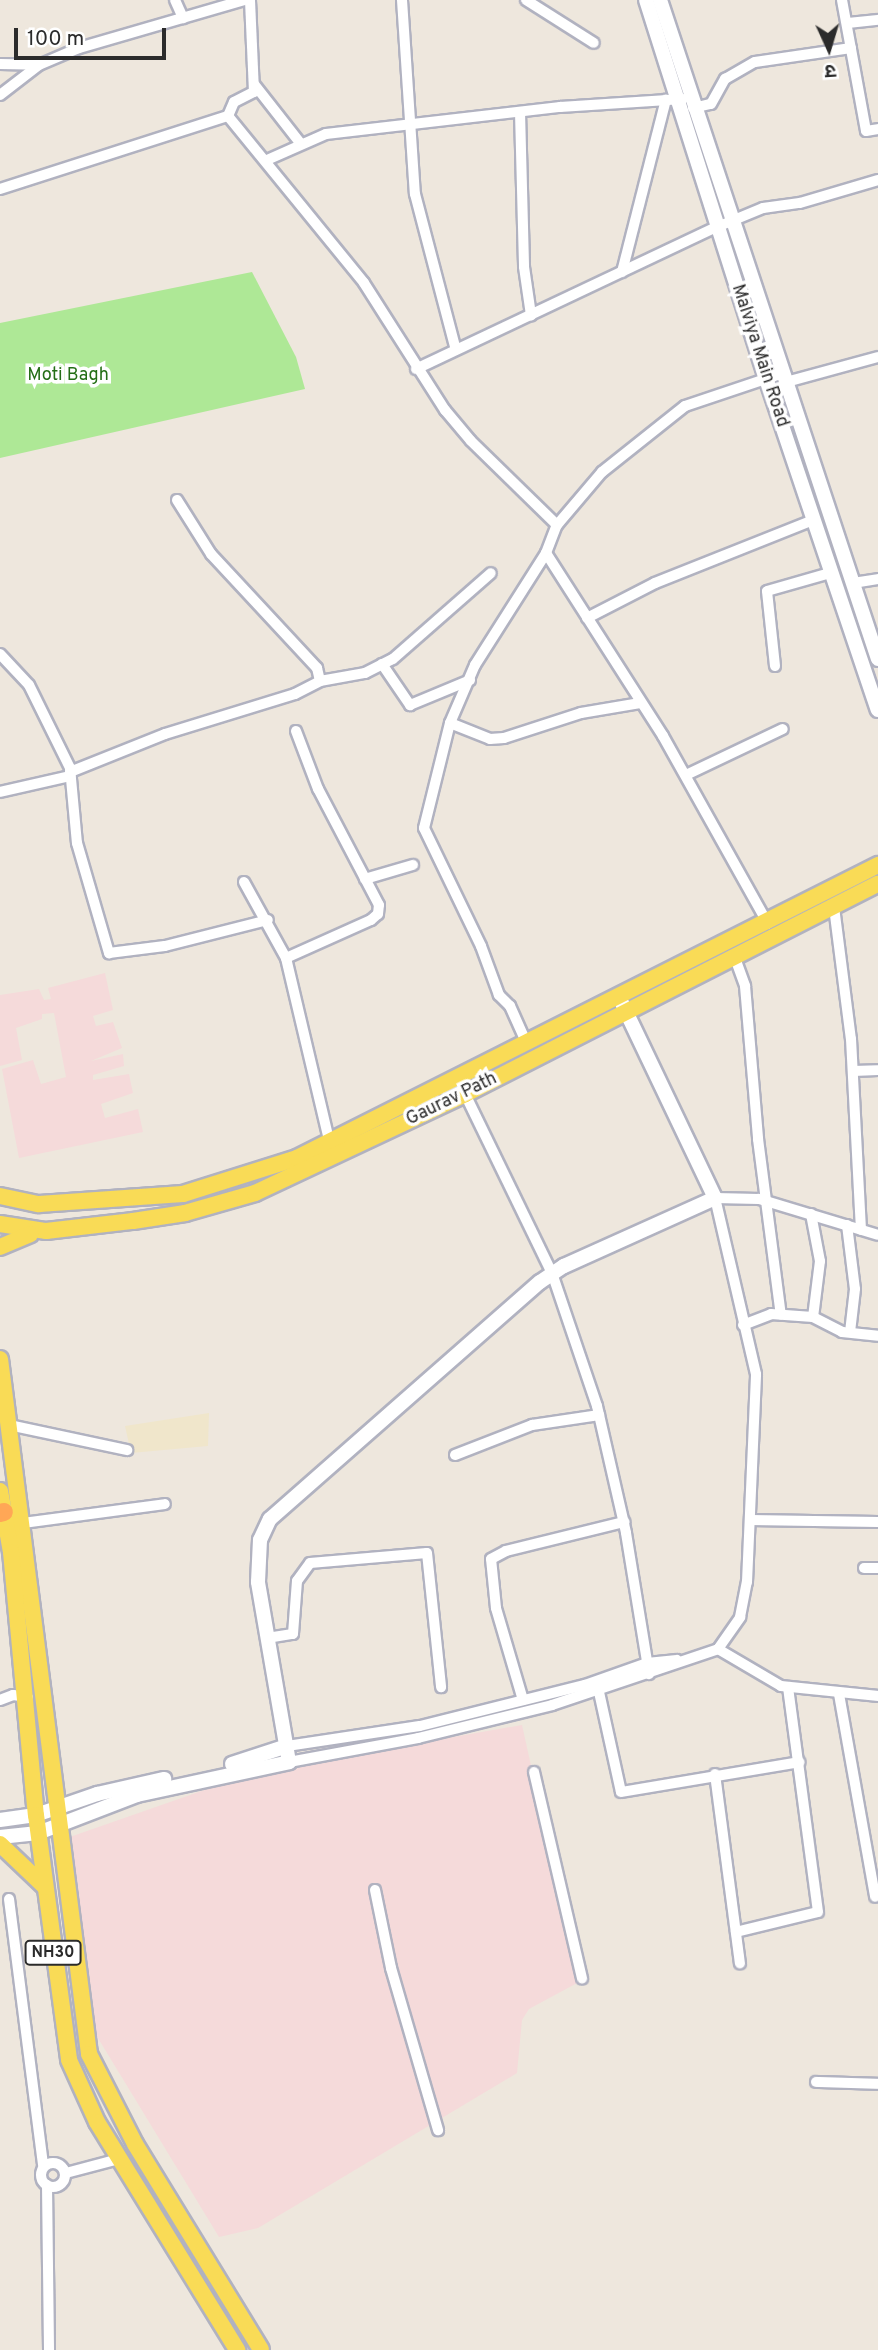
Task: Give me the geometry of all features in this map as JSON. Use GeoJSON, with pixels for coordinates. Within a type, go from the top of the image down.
{"type":"FeatureCollection","features":[{"type":"Feature","properties":{"kind":"main road"},"geometry":{"type":"LineString","coordinates":[[0,1196],[39,1204],[183,1194],[332,1150],[527,1044],[878,865]]}},
{"type":"Feature","properties":{"kind":"main road","name":"Gaurav Path"},"geometry":{"type":"LineString","coordinates":[[0,1224],[46,1231],[185,1213],[255,1193],[332,1150],[465,1094],[878,884]]}},
{"type":"Feature","properties":{"kind":"main road"},"geometry":{"type":"LineString","coordinates":[[0,1247],[14,1238],[46,1231]]}},
{"type":"Feature","properties":{"kind":"main road","name":"NH30"},"geometry":{"type":"LineString","coordinates":[[0,1359],[59,1807],[83,2025],[94,2070],[261,2350]]}},
{"type":"Feature","properties":{"kind":"main road","name":"NH30"},"geometry":{"type":"LineString","coordinates":[[0,1491],[28,1697],[38,1833],[69,2060],[84,2097],[119,2158],[237,2350]]}},
{"type":"Feature","properties":{"kind":"main road"},"geometry":{"type":"LineString","coordinates":[[0,1844],[45,1887]]}},
{"type":"Feature","properties":{"kind":"street"},"geometry":{"type":"LineString","coordinates":[[175,0],[183,18]]}},
{"type":"Feature","properties":{"kind":"street"},"geometry":{"type":"LineString","coordinates":[[0,64],[38,65],[244,0]]}},
{"type":"Feature","properties":{"kind":"street"},"geometry":{"type":"LineString","coordinates":[[0,190],[228,116],[234,102],[254,92],[250,0]]}},
{"type":"Feature","properties":{"kind":"street"},"geometry":{"type":"LineString","coordinates":[[402,0],[415,194],[456,350]]}},
{"type":"Feature","properties":{"kind":"street"},"geometry":{"type":"LineString","coordinates":[[526,0],[594,43]]}},
{"type":"Feature","properties":{"kind":"street","name":"Malviya Main Road"},"geometry":{"type":"LineString","coordinates":[[646,0],[681,101],[717,227],[766,380],[878,710]]}},
{"type":"Feature","properties":{"kind":"street","name":"Malviya Main Road"},"geometry":{"type":"LineString","coordinates":[[660,0],[681,101],[733,222],[878,659]]}},
{"type":"Feature","properties":{"kind":"street"},"geometry":{"type":"LineString","coordinates":[[842,0],[866,131],[878,130]]}},
{"type":"Feature","properties":{"kind":"street"},"geometry":{"type":"LineString","coordinates":[[848,23],[878,20]]}},
{"type":"Feature","properties":{"kind":"street"},"geometry":{"type":"LineString","coordinates":[[267,160],[326,134],[520,112],[681,101],[711,104],[725,79],[755,62],[850,48]]}},
{"type":"Feature","properties":{"kind":"street"},"geometry":{"type":"LineString","coordinates":[[0,95],[38,65]]}},
{"type":"Feature","properties":{"kind":"street"},"geometry":{"type":"LineString","coordinates":[[254,84],[300,144]]}},
{"type":"Feature","properties":{"kind":"street"},"geometry":{"type":"LineString","coordinates":[[622,272],[681,101]]}},
{"type":"Feature","properties":{"kind":"street"},"geometry":{"type":"LineString","coordinates":[[520,112],[524,267],[531,314]]}},
{"type":"Feature","properties":{"kind":"street"},"geometry":{"type":"LineString","coordinates":[[228,116],[267,160],[396,328],[416,369],[471,441],[557,525]]}},
{"type":"Feature","properties":{"kind":"street"},"geometry":{"type":"LineString","coordinates":[[416,369],[717,227],[763,208],[800,203],[878,180]]}},
{"type":"Feature","properties":{"kind":"street"},"geometry":{"type":"LineString","coordinates":[[527,1044],[510,1006],[499,995],[481,946],[424,828],[450,723],[470,680],[545,553],[557,525],[602,472],[685,406],[766,380],[878,357]]}},
{"type":"Feature","properties":{"kind":"street"},"geometry":{"type":"LineString","coordinates":[[177,500],[211,554],[317,668],[320,681]]}},
{"type":"Feature","properties":{"kind":"street"},"geometry":{"type":"LineString","coordinates":[[587,618],[655,583],[813,520]]}},
{"type":"Feature","properties":{"kind":"street"},"geometry":{"type":"LineString","coordinates":[[545,553],[685,775],[776,936]]}},
{"type":"Feature","properties":{"kind":"street"},"geometry":{"type":"LineString","coordinates":[[0,792],[70,774],[165,734],[295,694],[320,681],[365,673],[382,664],[491,573]]}},
{"type":"Feature","properties":{"kind":"street"},"geometry":{"type":"LineString","coordinates":[[775,666],[767,591],[830,573]]}},
{"type":"Feature","properties":{"kind":"street"},"geometry":{"type":"LineString","coordinates":[[853,583],[878,579]]}},
{"type":"Feature","properties":{"kind":"street"},"geometry":{"type":"LineString","coordinates":[[0,654],[29,685],[70,774],[78,843],[109,953],[165,946],[268,920]]}},
{"type":"Feature","properties":{"kind":"street"},"geometry":{"type":"LineString","coordinates":[[382,664],[410,705],[470,680]]}},
{"type":"Feature","properties":{"kind":"street"},"geometry":{"type":"LineString","coordinates":[[450,723],[490,739],[504,738],[581,713],[640,703]]}},
{"type":"Feature","properties":{"kind":"street"},"geometry":{"type":"LineString","coordinates":[[685,775],[783,729]]}},
{"type":"Feature","properties":{"kind":"street"},"geometry":{"type":"LineString","coordinates":[[286,957],[378,914],[379,905],[318,789],[296,731]]}},
{"type":"Feature","properties":{"kind":"street"},"geometry":{"type":"LineString","coordinates":[[365,879],[413,864]]}},
{"type":"Feature","properties":{"kind":"street"},"geometry":{"type":"LineString","coordinates":[[244,882],[268,920],[286,957],[332,1150]]}},
{"type":"Feature","properties":{"kind":"street"},"geometry":{"type":"LineString","coordinates":[[834,906],[853,1071],[861,1230]]}},
{"type":"Feature","properties":{"kind":"street"},"geometry":{"type":"LineString","coordinates":[[735,958],[745,986],[765,1201],[781,1315]]}},
{"type":"Feature","properties":{"kind":"street"},"geometry":{"type":"LineString","coordinates":[[0,1837],[38,1833],[137,1795],[288,1754],[419,1726],[695,1659],[718,1649],[740,1617],[750,1556],[756,1374],[715,1198],[619,997]]}},
{"type":"Feature","properties":{"kind":"street"},"geometry":{"type":"LineString","coordinates":[[853,1071],[878,1070]]}},
{"type":"Feature","properties":{"kind":"street"},"geometry":{"type":"LineString","coordinates":[[465,1094],[552,1273],[599,1415],[624,1522],[648,1669]]}},
{"type":"Feature","properties":{"kind":"street"},"geometry":{"type":"LineString","coordinates":[[288,1754],[267,1638],[258,1569],[260,1540],[270,1519],[552,1273],[715,1198],[765,1201],[878,1235]]}},
{"type":"Feature","properties":{"kind":"street"},"geometry":{"type":"LineString","coordinates":[[811,1214],[820,1261],[813,1317]]}},
{"type":"Feature","properties":{"kind":"street"},"geometry":{"type":"LineString","coordinates":[[847,1225],[855,1289],[850,1332]]}},
{"type":"Feature","properties":{"kind":"street"},"geometry":{"type":"LineString","coordinates":[[743,1325],[781,1315],[813,1317],[850,1332],[878,1336]]}},
{"type":"Feature","properties":{"kind":"street"},"geometry":{"type":"LineString","coordinates":[[454,1455],[532,1424],[599,1415]]}},
{"type":"Feature","properties":{"kind":"street"},"geometry":{"type":"LineString","coordinates":[[9,1425],[127,1450]]}},
{"type":"Feature","properties":{"kind":"street"},"geometry":{"type":"LineString","coordinates":[[23,1523],[165,1504]]}},
{"type":"Feature","properties":{"kind":"street"},"geometry":{"type":"LineString","coordinates":[[750,1520],[878,1522]]}},
{"type":"Feature","properties":{"kind":"street"},"geometry":{"type":"LineString","coordinates":[[523,1700],[496,1608],[491,1559],[506,1551],[624,1522]]}},
{"type":"Feature","properties":{"kind":"street"},"geometry":{"type":"LineString","coordinates":[[267,1638],[293,1634],[297,1581],[310,1563],[427,1553],[441,1687]]}},
{"type":"Feature","properties":{"kind":"street"},"geometry":{"type":"LineString","coordinates":[[864,1568],[878,1568]]}},
{"type":"Feature","properties":{"kind":"street"},"geometry":{"type":"LineString","coordinates":[[718,1649],[788,1687],[878,1696]]}},
{"type":"Feature","properties":{"kind":"street"},"geometry":{"type":"LineString","coordinates":[[0,1820],[36,1815],[97,1794],[273,1754],[472,1726],[599,1692],[648,1669]]}},
{"type":"Feature","properties":{"kind":"street"},"geometry":{"type":"LineString","coordinates":[[736,1932],[818,1912],[788,1687]]}},
{"type":"Feature","properties":{"kind":"street"},"geometry":{"type":"LineString","coordinates":[[599,1692],[621,1792],[715,1774],[800,1762]]}},
{"type":"Feature","properties":{"kind":"street"},"geometry":{"type":"LineString","coordinates":[[839,1694],[875,1897]]}},
{"type":"Feature","properties":{"kind":"street"},"geometry":{"type":"LineString","coordinates":[[0,1700],[13,1695],[28,1697]]}},
{"type":"Feature","properties":{"kind":"street"},"geometry":{"type":"LineString","coordinates":[[534,1772],[582,1979]]}},
{"type":"Feature","properties":{"kind":"street"},"geometry":{"type":"LineString","coordinates":[[715,1774],[740,1963]]}},
{"type":"Feature","properties":{"kind":"street"},"geometry":{"type":"LineString","coordinates":[[375,1890],[391,1968],[438,2130]]}},
{"type":"Feature","properties":{"kind":"street"},"geometry":{"type":"LineString","coordinates":[[9,1899],[43,2165],[40,2179],[47,2185],[62,2183],[66,2173]]}},
{"type":"Feature","properties":{"kind":"street"},"geometry":{"type":"LineString","coordinates":[[816,2082],[878,2084]]}},
{"type":"Feature","properties":{"kind":"street"},"geometry":{"type":"LineString","coordinates":[[66,2173],[119,2158]]}},
{"type":"Feature","properties":{"kind":"street"},"geometry":{"type":"LineString","coordinates":[[43,2165],[62,2166],[66,2173]]}},
{"type":"Feature","properties":{"kind":"street"},"geometry":{"type":"LineString","coordinates":[[47,2185],[49,2350]]}},
{"type":"Feature","properties":{"kind":"shaded area"},"geometry":{"type":"Polygon","coordinates":[[[105,973],[113,1010],[93,1016],[96,1026],[113,1022],[122,1048],[91,1061],[123,1054],[124,1066],[93,1075],[93,1080],[129,1074],[133,1093],[101,1104],[105,1118],[138,1109],[143,1132],[19,1158],[2,1069],[33,1060],[41,1084],[66,1077],[54,1013],[42,1014],[42,1019],[16,1028],[22,1060],[0,1066],[0,995],[39,989],[44,1000],[51,999],[48,988],[105,973]]]}},
{"type":"Feature","properties":{"kind":"shaded area"},"geometry":{"type":"Polygon","coordinates":[[[209,1413],[208,1446],[131,1453],[125,1426],[209,1413]]]}},
{"type":"Feature","properties":{"kind":"shaded area"},"geometry":{"type":"Polygon","coordinates":[[[522,1725],[579,1982],[529,2009],[522,2020],[517,2073],[258,2228],[219,2237],[90,2025],[67,1838],[256,1772],[522,1725]]]}},
{"type":"Feature","properties":{"kind":"green space","name":"Moti Bagh"},"geometry":{"type":"Polygon","coordinates":[[[252,272],[296,357],[305,389],[0,458],[0,323],[252,272]]]}}]}
